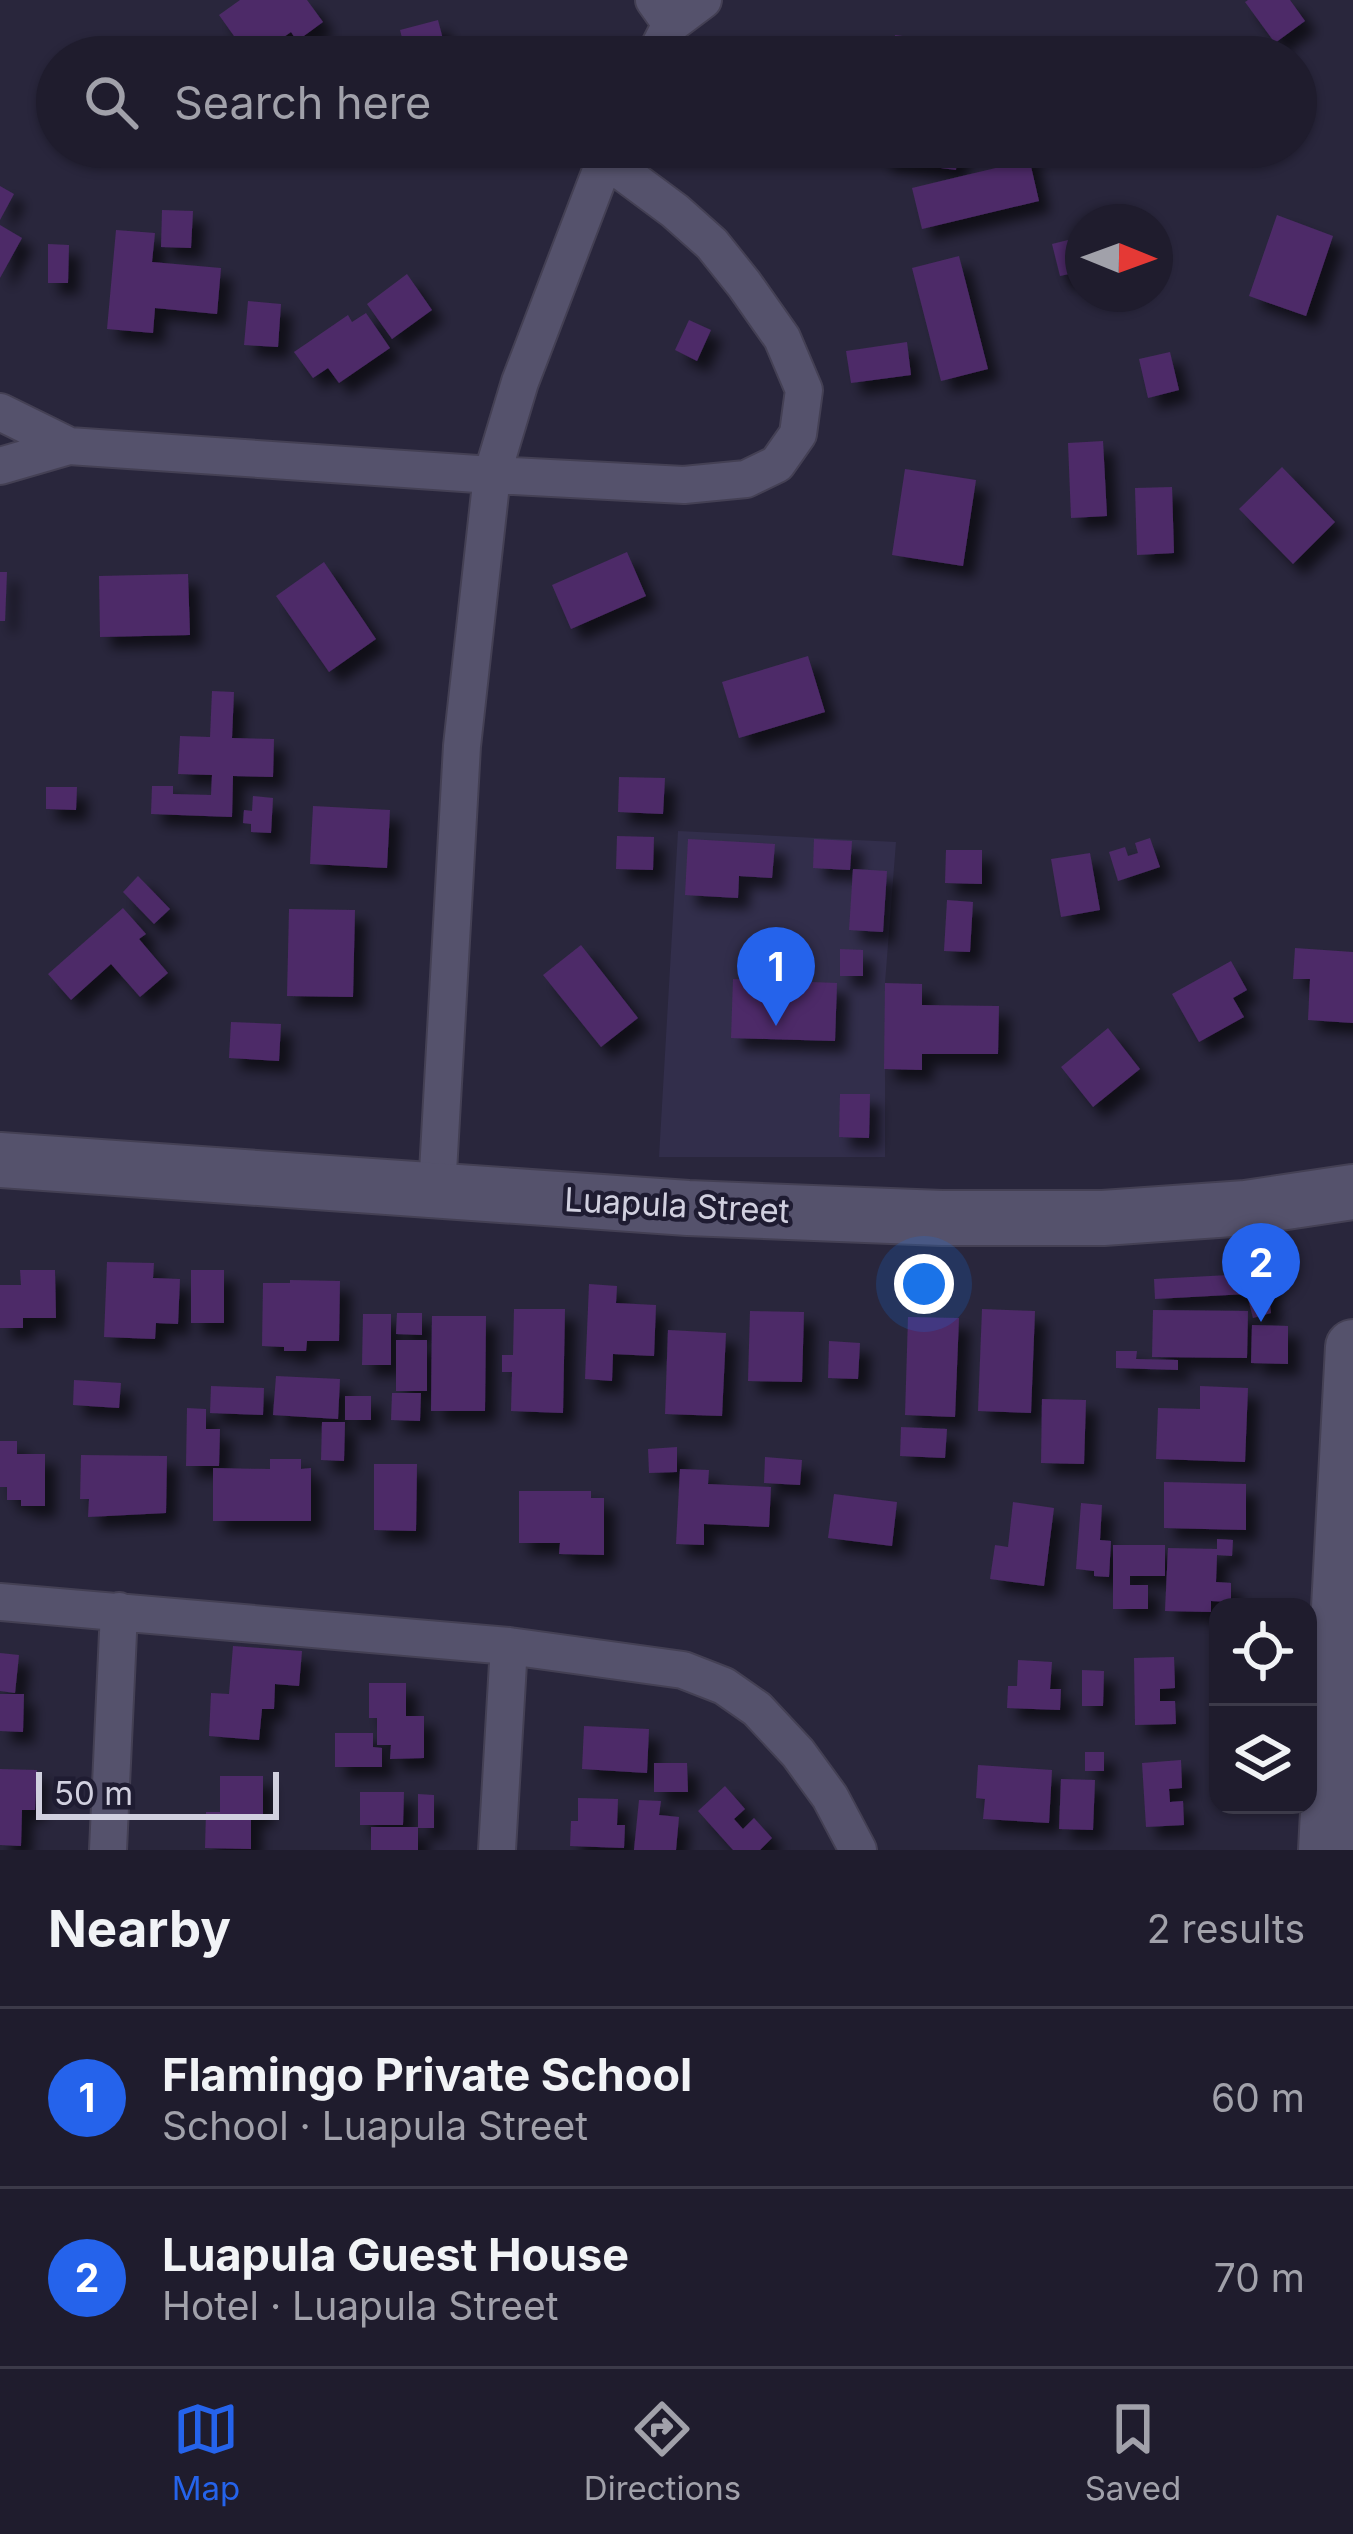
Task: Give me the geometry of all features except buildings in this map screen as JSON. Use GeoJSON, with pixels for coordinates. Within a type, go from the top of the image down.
{"type":"FeatureCollection","features":[{"type":"Feature","properties":{"kind":"street"},"geometry":{"type":"LineString","coordinates":[[663,12],[703,0]]}},
{"type":"Feature","properties":{"kind":"street"},"geometry":{"type":"LineString","coordinates":[[437,1190],[462,746],[492,475],[520,382],[602,168]]}},
{"type":"Feature","properties":{"kind":"street"},"geometry":{"type":"LineString","coordinates":[[0,466],[69,446],[492,475],[684,484],[746,479],[777,464],[798,434],[804,389],[782,338],[744,284],[700,233],[625,168]]}},
{"type":"Feature","properties":{"kind":"street"},"geometry":{"type":"LineString","coordinates":[[0,412],[69,446]]}},
{"type":"Feature","properties":{"kind":"street","name":"Luapula Street"},"geometry":{"type":"LineString","coordinates":[[0,1160],[688,1208],[942,1218],[1103,1218],[1246,1208],[1353,1192]]}},
{"type":"Feature","properties":{"kind":"street"},"geometry":{"type":"LineString","coordinates":[[1335,1842],[1353,1347]]}},
{"type":"Feature","properties":{"kind":"street"},"geometry":{"type":"LineString","coordinates":[[0,1602],[509,1646],[683,1670],[724,1686],[757,1709],[830,1797],[858,1850]]}},
{"type":"Feature","properties":{"kind":"street"},"geometry":{"type":"LineString","coordinates":[[108,1850],[119,1611]]}},
{"type":"Feature","properties":{"kind":"street"},"geometry":{"type":"LineString","coordinates":[[497,1850],[509,1646]]}},
{"type":"Feature","properties":{"kind":"shaded area"},"geometry":{"type":"Polygon","coordinates":[[[678,831],[896,842],[885,983],[885,1157],[659,1157],[678,831]]]}},
{"type":"Feature","properties":{"kind":"place","name":"Flamingo Private School"},"geometry":{"type":"Point","coordinates":[776,1026]}},
{"type":"Feature","properties":{"kind":"place","name":"Luapula Guest House"},"geometry":{"type":"Point","coordinates":[1261,1322]}}]}
